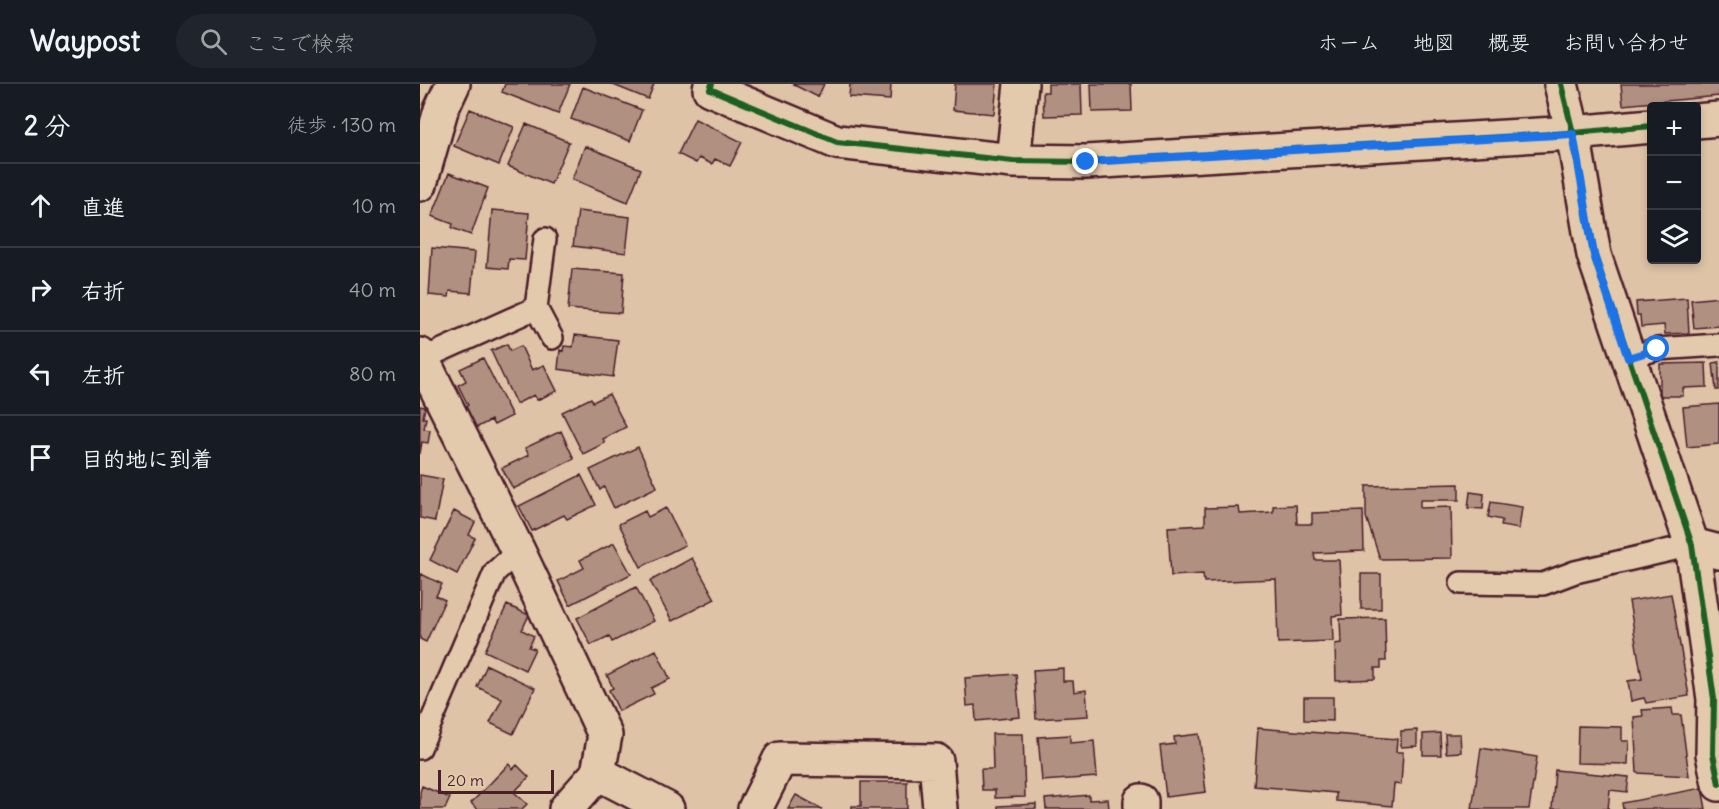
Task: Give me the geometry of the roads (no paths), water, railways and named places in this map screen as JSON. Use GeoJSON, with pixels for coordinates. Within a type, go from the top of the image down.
{"type":"FeatureCollection","features":[{"type":"Feature","properties":{"kind":"street"},"geometry":{"type":"LineString","coordinates":[[420,184],[441,110],[453,84]]}},
{"type":"Feature","properties":{"kind":"street"},"geometry":{"type":"LineString","coordinates":[[712,84],[710,89],[837,142],[1012,160],[1086,162],[1573,134],[1647,127]]}},
{"type":"Feature","properties":{"kind":"street"},"geometry":{"type":"LineString","coordinates":[[1012,160],[1021,84]]}},
{"type":"Feature","properties":{"kind":"street"},"geometry":{"type":"LineString","coordinates":[[1561,84],[1573,134],[1594,255],[1628,358],[1706,549],[1716,702],[1713,753],[1719,784]]}},
{"type":"Feature","properties":{"kind":"street"},"geometry":{"type":"LineString","coordinates":[[1701,121],[1719,119]]}},
{"type":"Feature","properties":{"kind":"street"},"geometry":{"type":"LineString","coordinates":[[421,357],[518,551],[605,735],[598,773],[566,809]]}},
{"type":"Feature","properties":{"kind":"street"},"geometry":{"type":"LineString","coordinates":[[755,809],[780,759],[936,761],[940,809]]}},
{"type":"Feature","properties":{"kind":"street"},"geometry":{"type":"LineString","coordinates":[[598,773],[667,809]]}},
{"type":"Feature","properties":{"kind":"lane"},"geometry":{"type":"LineString","coordinates":[[546,239],[536,308],[552,338]]}},
{"type":"Feature","properties":{"kind":"lane"},"geometry":{"type":"LineString","coordinates":[[421,357],[536,308]]}},
{"type":"Feature","properties":{"kind":"lane"},"geometry":{"type":"LineString","coordinates":[[1628,358],[1657,349],[1719,345]]}},
{"type":"Feature","properties":{"kind":"lane"},"geometry":{"type":"LineString","coordinates":[[1461,583],[1543,584],[1575,572],[1706,549]]}},
{"type":"Feature","properties":{"kind":"lane"},"geometry":{"type":"LineString","coordinates":[[420,748],[495,572],[518,551]]}}]}
